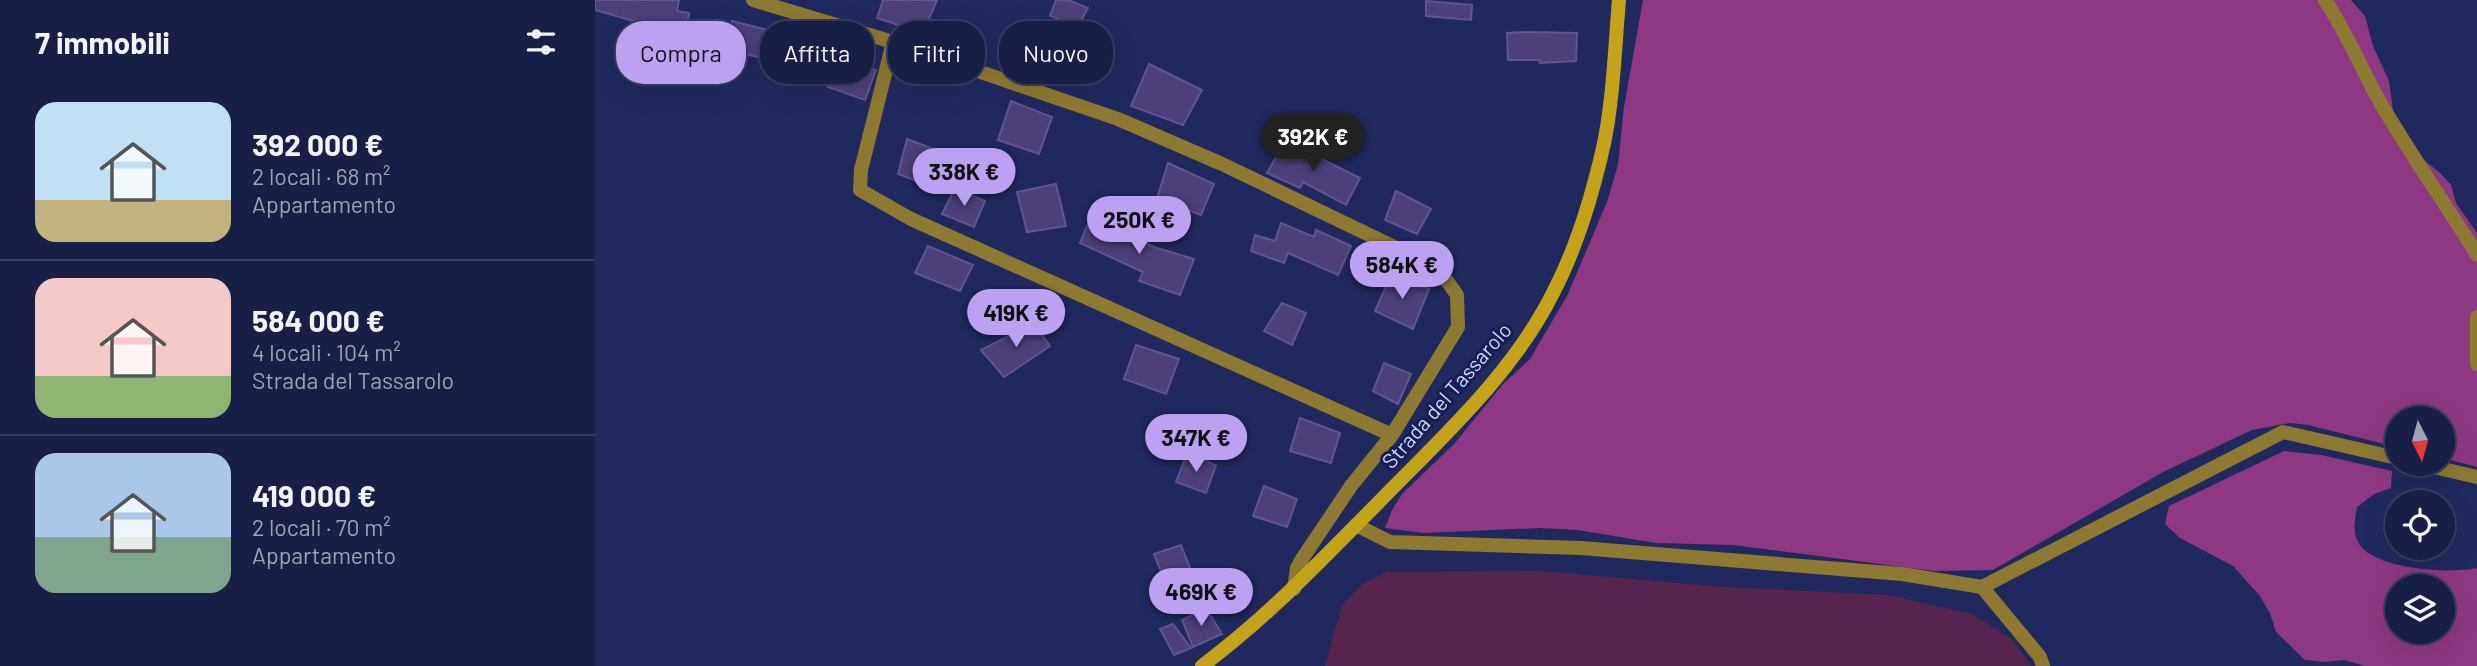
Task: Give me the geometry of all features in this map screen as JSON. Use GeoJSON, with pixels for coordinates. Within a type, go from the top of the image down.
{"type":"FeatureCollection","features":[{"type":"Feature","properties":{"kind":"main road","name":"Strada del Tassarolo"},"geometry":{"type":"LineString","coordinates":[[1202,666],[1248,632],[1294,589],[1445,435],[1518,352],[1554,293],[1583,219],[1604,146],[1619,0]]}},
{"type":"Feature","properties":{"kind":"street"},"geometry":{"type":"LineString","coordinates":[[753,0],[888,40]]}},
{"type":"Feature","properties":{"kind":"street"},"geometry":{"type":"LineString","coordinates":[[2325,0],[2343,26],[2375,93],[2477,255]]}},
{"type":"Feature","properties":{"kind":"street"},"geometry":{"type":"LineString","coordinates":[[888,62],[861,170],[860,190],[911,219],[1392,435]]}},
{"type":"Feature","properties":{"kind":"street"},"geometry":{"type":"LineString","coordinates":[[985,73],[1118,118],[1222,163],[1413,256],[1447,281],[1457,295],[1458,327],[1392,435],[1351,486],[1302,559],[1297,568],[1294,589]]}},
{"type":"Feature","properties":{"kind":"street"},"geometry":{"type":"LineString","coordinates":[[2477,317],[2477,364]]}},
{"type":"Feature","properties":{"kind":"street"},"geometry":{"type":"LineString","coordinates":[[1356,525],[1390,542],[1595,549],[1902,574],[1982,587],[2283,432],[2385,455]]}},
{"type":"Feature","properties":{"kind":"street"},"geometry":{"type":"LineString","coordinates":[[2455,470],[2474,473]]}},
{"type":"Feature","properties":{"kind":"street"},"geometry":{"type":"LineString","coordinates":[[1982,587],[2040,657],[2043,666]]}},
{"type":"Feature","properties":{"kind":"shaded area"},"geometry":{"type":"Polygon","coordinates":[[[1643,0],[2351,0],[2365,16],[2373,46],[2389,81],[2394,118],[2410,149],[2451,185],[2456,203],[2477,233],[2477,467],[2455,461],[2455,406],[2385,406],[2385,444],[2290,423],[2252,430],[2163,472],[1993,570],[1934,571],[1733,545],[1656,543],[1578,530],[1540,528],[1424,533],[1385,528],[1402,494],[1455,443],[1503,384],[1530,359],[1568,294],[1607,202],[1618,165],[1624,107],[1643,0]]]}},
{"type":"Feature","properties":{"kind":"shaded area"},"geometry":{"type":"Polygon","coordinates":[[[2284,451],[2321,455],[2385,469],[2385,476],[2392,476],[2391,488],[2374,494],[2357,507],[2357,540],[2377,558],[2393,564],[2431,570],[2477,568],[2477,666],[2365,666],[2344,660],[2305,660],[2276,632],[2270,613],[2260,596],[2233,566],[2180,538],[2165,524],[2169,506],[2284,451]]]}},
{"type":"Feature","properties":{"kind":"shaded area"},"geometry":{"type":"Polygon","coordinates":[[[1540,571],[1725,587],[1887,595],[1972,614],[2013,640],[2031,666],[1325,666],[1342,605],[1363,584],[1387,572],[1540,571]]]}},
{"type":"Feature","properties":{"kind":"building"},"geometry":{"type":"Polygon","coordinates":[[[595,0],[679,0],[677,11],[689,13],[688,21],[634,21],[595,10],[595,0]]]}},
{"type":"Feature","properties":{"kind":"building"},"geometry":{"type":"Polygon","coordinates":[[[883,0],[937,0],[928,21],[888,22],[877,18],[883,0]]]}},
{"type":"Feature","properties":{"kind":"building"},"geometry":{"type":"Polygon","coordinates":[[[1056,0],[1068,0],[1088,8],[1081,21],[1064,21],[1050,16],[1056,0]]]}},
{"type":"Feature","properties":{"kind":"building"},"geometry":{"type":"Polygon","coordinates":[[[1426,1],[1472,5],[1471,20],[1426,16],[1426,1]]]}},
{"type":"Feature","properties":{"kind":"building"},"geometry":{"type":"Polygon","coordinates":[[[746,24],[760,28],[760,57],[746,54],[746,24]]]}},
{"type":"Feature","properties":{"kind":"building"},"geometry":{"type":"Polygon","coordinates":[[[1507,33],[1577,33],[1576,61],[1540,63],[1539,60],[1508,60],[1507,33]]]}},
{"type":"Feature","properties":{"kind":"building"},"geometry":{"type":"Polygon","coordinates":[[[1149,64],[1202,90],[1183,125],[1131,106],[1149,64]]]}},
{"type":"Feature","properties":{"kind":"building"},"geometry":{"type":"Polygon","coordinates":[[[829,84],[871,84],[865,100],[828,87],[829,84]]]}},
{"type":"Feature","properties":{"kind":"building"},"geometry":{"type":"Polygon","coordinates":[[[1011,101],[1052,117],[1039,154],[998,140],[1011,101]]]}},
{"type":"Feature","properties":{"kind":"building"},"geometry":{"type":"Polygon","coordinates":[[[907,139],[939,151],[929,186],[898,174],[907,139]]]}},
{"type":"Feature","properties":{"kind":"building"},"geometry":{"type":"Polygon","coordinates":[[[1285,141],[1360,178],[1346,205],[1303,182],[1300,188],[1267,173],[1285,141]]]}},
{"type":"Feature","properties":{"kind":"building"},"geometry":{"type":"Polygon","coordinates":[[[1168,163],[1214,184],[1201,215],[1157,198],[1168,163]]]}},
{"type":"Feature","properties":{"kind":"building"},"geometry":{"type":"Polygon","coordinates":[[[1056,184],[1066,226],[1027,232],[1017,192],[1056,184]]]}},
{"type":"Feature","properties":{"kind":"building"},"geometry":{"type":"Polygon","coordinates":[[[955,188],[985,201],[974,227],[942,214],[955,188]]]}},
{"type":"Feature","properties":{"kind":"building"},"geometry":{"type":"Polygon","coordinates":[[[1396,191],[1431,209],[1417,234],[1385,220],[1396,191]]]}},
{"type":"Feature","properties":{"kind":"building"},"geometry":{"type":"Polygon","coordinates":[[[1091,216],[1154,247],[1194,259],[1180,295],[1139,281],[1143,272],[1080,243],[1091,216]]]}},
{"type":"Feature","properties":{"kind":"building"},"geometry":{"type":"Polygon","coordinates":[[[1281,223],[1314,237],[1316,230],[1351,246],[1338,275],[1288,253],[1284,263],[1251,251],[1255,235],[1275,241],[1281,223]]]}},
{"type":"Feature","properties":{"kind":"building"},"geometry":{"type":"Polygon","coordinates":[[[928,246],[973,265],[960,291],[915,273],[928,246]]]}},
{"type":"Feature","properties":{"kind":"building"},"geometry":{"type":"Polygon","coordinates":[[[1392,273],[1429,289],[1413,329],[1375,311],[1392,273]]]}},
{"type":"Feature","properties":{"kind":"building"},"geometry":{"type":"Polygon","coordinates":[[[1282,303],[1306,313],[1292,345],[1264,331],[1282,303]]]}},
{"type":"Feature","properties":{"kind":"building"},"geometry":{"type":"Polygon","coordinates":[[[1033,323],[1050,346],[1004,377],[981,350],[1033,323]]]}},
{"type":"Feature","properties":{"kind":"building"},"geometry":{"type":"Polygon","coordinates":[[[1136,345],[1179,359],[1166,394],[1124,379],[1136,345]]]}},
{"type":"Feature","properties":{"kind":"building"},"geometry":{"type":"Polygon","coordinates":[[[1384,363],[1411,374],[1398,404],[1373,391],[1384,363]]]}},
{"type":"Feature","properties":{"kind":"building"},"geometry":{"type":"Polygon","coordinates":[[[1300,418],[1340,433],[1331,463],[1290,451],[1300,418]]]}},
{"type":"Feature","properties":{"kind":"building"},"geometry":{"type":"Polygon","coordinates":[[[1187,454],[1216,465],[1206,493],[1176,482],[1187,454]]]}},
{"type":"Feature","properties":{"kind":"building"},"geometry":{"type":"Polygon","coordinates":[[[1264,486],[1297,499],[1287,527],[1253,516],[1264,486]]]}},
{"type":"Feature","properties":{"kind":"building"},"geometry":{"type":"Polygon","coordinates":[[[1181,545],[1190,568],[1164,579],[1154,554],[1181,545]]]}},
{"type":"Feature","properties":{"kind":"building"},"geometry":{"type":"Polygon","coordinates":[[[1206,608],[1222,634],[1193,647],[1182,620],[1206,608]]]}},
{"type":"Feature","properties":{"kind":"building"},"geometry":{"type":"Polygon","coordinates":[[[1173,624],[1191,648],[1174,655],[1160,629],[1173,624]]]}}]}
